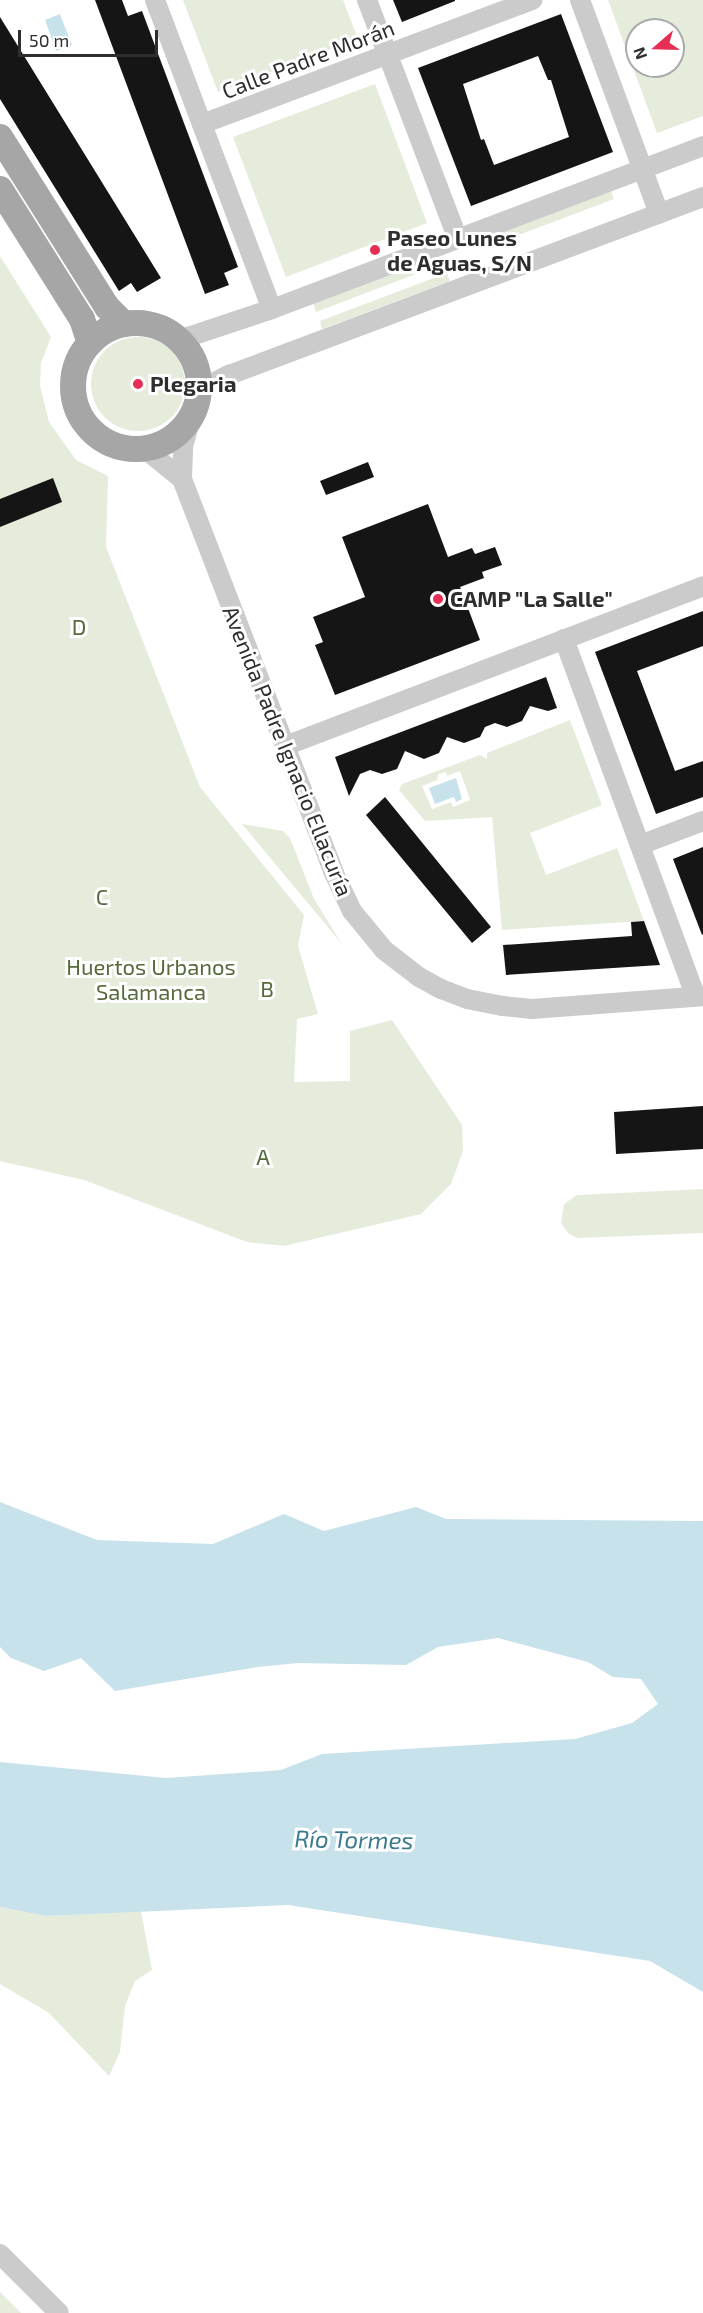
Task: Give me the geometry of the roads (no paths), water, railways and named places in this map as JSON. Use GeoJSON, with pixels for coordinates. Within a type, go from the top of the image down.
{"type":"FeatureCollection","features":[{"type":"Feature","properties":{"kind":"main road"},"geometry":{"type":"LineString","coordinates":[[0,137],[107,307],[124,324]]}},
{"type":"Feature","properties":{"kind":"main road"},"geometry":{"type":"LineString","coordinates":[[0,189],[81,319],[90,343]]}},
{"type":"Feature","properties":{"kind":"main road"},"geometry":{"type":"LineString","coordinates":[[124,324],[144,324],[162,329],[179,340],[190,354],[197,371],[199,390],[190,418],[179,432],[163,443],[145,448],[121,448],[100,438],[83,420],[74,398],[73,384],[77,363],[90,343],[99,334],[124,324]]}},
{"type":"Feature","properties":{"kind":"street"},"geometry":{"type":"LineString","coordinates":[[156,0],[272,309]]}},
{"type":"Feature","properties":{"kind":"street"},"geometry":{"type":"LineString","coordinates":[[367,0],[457,237]]}},
{"type":"Feature","properties":{"kind":"street","name":"Calle Padre Morán"},"geometry":{"type":"LineString","coordinates":[[202,124],[532,0]]}},
{"type":"Feature","properties":{"kind":"street"},"geometry":{"type":"LineString","coordinates":[[580,0],[659,214]]}},
{"type":"Feature","properties":{"kind":"street"},"geometry":{"type":"LineString","coordinates":[[179,340],[272,309],[457,237],[703,146]]}},
{"type":"Feature","properties":{"kind":"street"},"geometry":{"type":"LineString","coordinates":[[199,390],[229,375],[703,197]]}},
{"type":"Feature","properties":{"kind":"street","name":"Avenida Padre Ignacio Ellacuría"},"geometry":{"type":"LineString","coordinates":[[190,418],[183,447],[182,479],[333,870],[352,911],[384,950],[414,973],[441,989],[483,1003],[532,1009],[699,996]]}},
{"type":"Feature","properties":{"kind":"street","name":"Avenida Padre Ignacio Ellacuría"},"geometry":{"type":"LineString","coordinates":[[145,448],[182,479]]}},
{"type":"Feature","properties":{"kind":"street"},"geometry":{"type":"LineString","coordinates":[[285,746],[703,586]]}},
{"type":"Feature","properties":{"kind":"street"},"geometry":{"type":"LineString","coordinates":[[564,639],[699,996]]}},
{"type":"Feature","properties":{"kind":"street"},"geometry":{"type":"LineString","coordinates":[[640,845],[703,821]]}},
{"type":"Feature","properties":{"kind":"street"},"geometry":{"type":"LineString","coordinates":[[0,2254],[59,2313]]}},
{"type":"Feature","properties":{"kind":"water"},"geometry":{"type":"Polygon","coordinates":[[[60,14],[72,45],[56,51],[45,20],[60,14]]]}},
{"type":"Feature","properties":{"kind":"water"},"geometry":{"type":"Polygon","coordinates":[[[456,778],[462,799],[456,802],[454,797],[435,804],[429,788],[456,778]]]}},
{"type":"Feature","properties":{"kind":"water","name":"Río Tormes"},"geometry":{"type":"Polygon","coordinates":[[[0,1502],[97,1540],[213,1544],[284,1514],[324,1531],[416,1507],[446,1519],[703,1521],[703,1992],[650,1961],[288,1905],[46,1916],[0,1907],[0,1762],[166,1778],[281,1770],[322,1754],[575,1739],[632,1723],[658,1704],[641,1679],[613,1677],[588,1662],[498,1638],[438,1647],[406,1665],[298,1663],[258,1667],[115,1691],[81,1658],[44,1671],[11,1658],[0,1647],[0,1502]]]}},
{"type":"Feature","properties":{"kind":"place","name":"Paseo Lunes de Aguas, S/N"},"geometry":{"type":"Point","coordinates":[375,250]}},
{"type":"Feature","properties":{"kind":"place","name":"Plegaria"},"geometry":{"type":"Point","coordinates":[138,384]}},
{"type":"Feature","properties":{"kind":"place","name":"CAMP \"La Salle\""},"geometry":{"type":"Point","coordinates":[438,599]}},
{"type":"Feature","properties":{"kind":"park label","name":"D"},"geometry":{"type":"Point","coordinates":[79,627]}},
{"type":"Feature","properties":{"kind":"park label","name":"C"},"geometry":{"type":"Point","coordinates":[102,897]}},
{"type":"Feature","properties":{"kind":"park label","name":"Huertos Urbanos Salamanca"},"geometry":{"type":"Point","coordinates":[151,978]}},
{"type":"Feature","properties":{"kind":"park label","name":"B"},"geometry":{"type":"Point","coordinates":[267,989]}},
{"type":"Feature","properties":{"kind":"park label","name":"A"},"geometry":{"type":"Point","coordinates":[263,1157]}}]}
